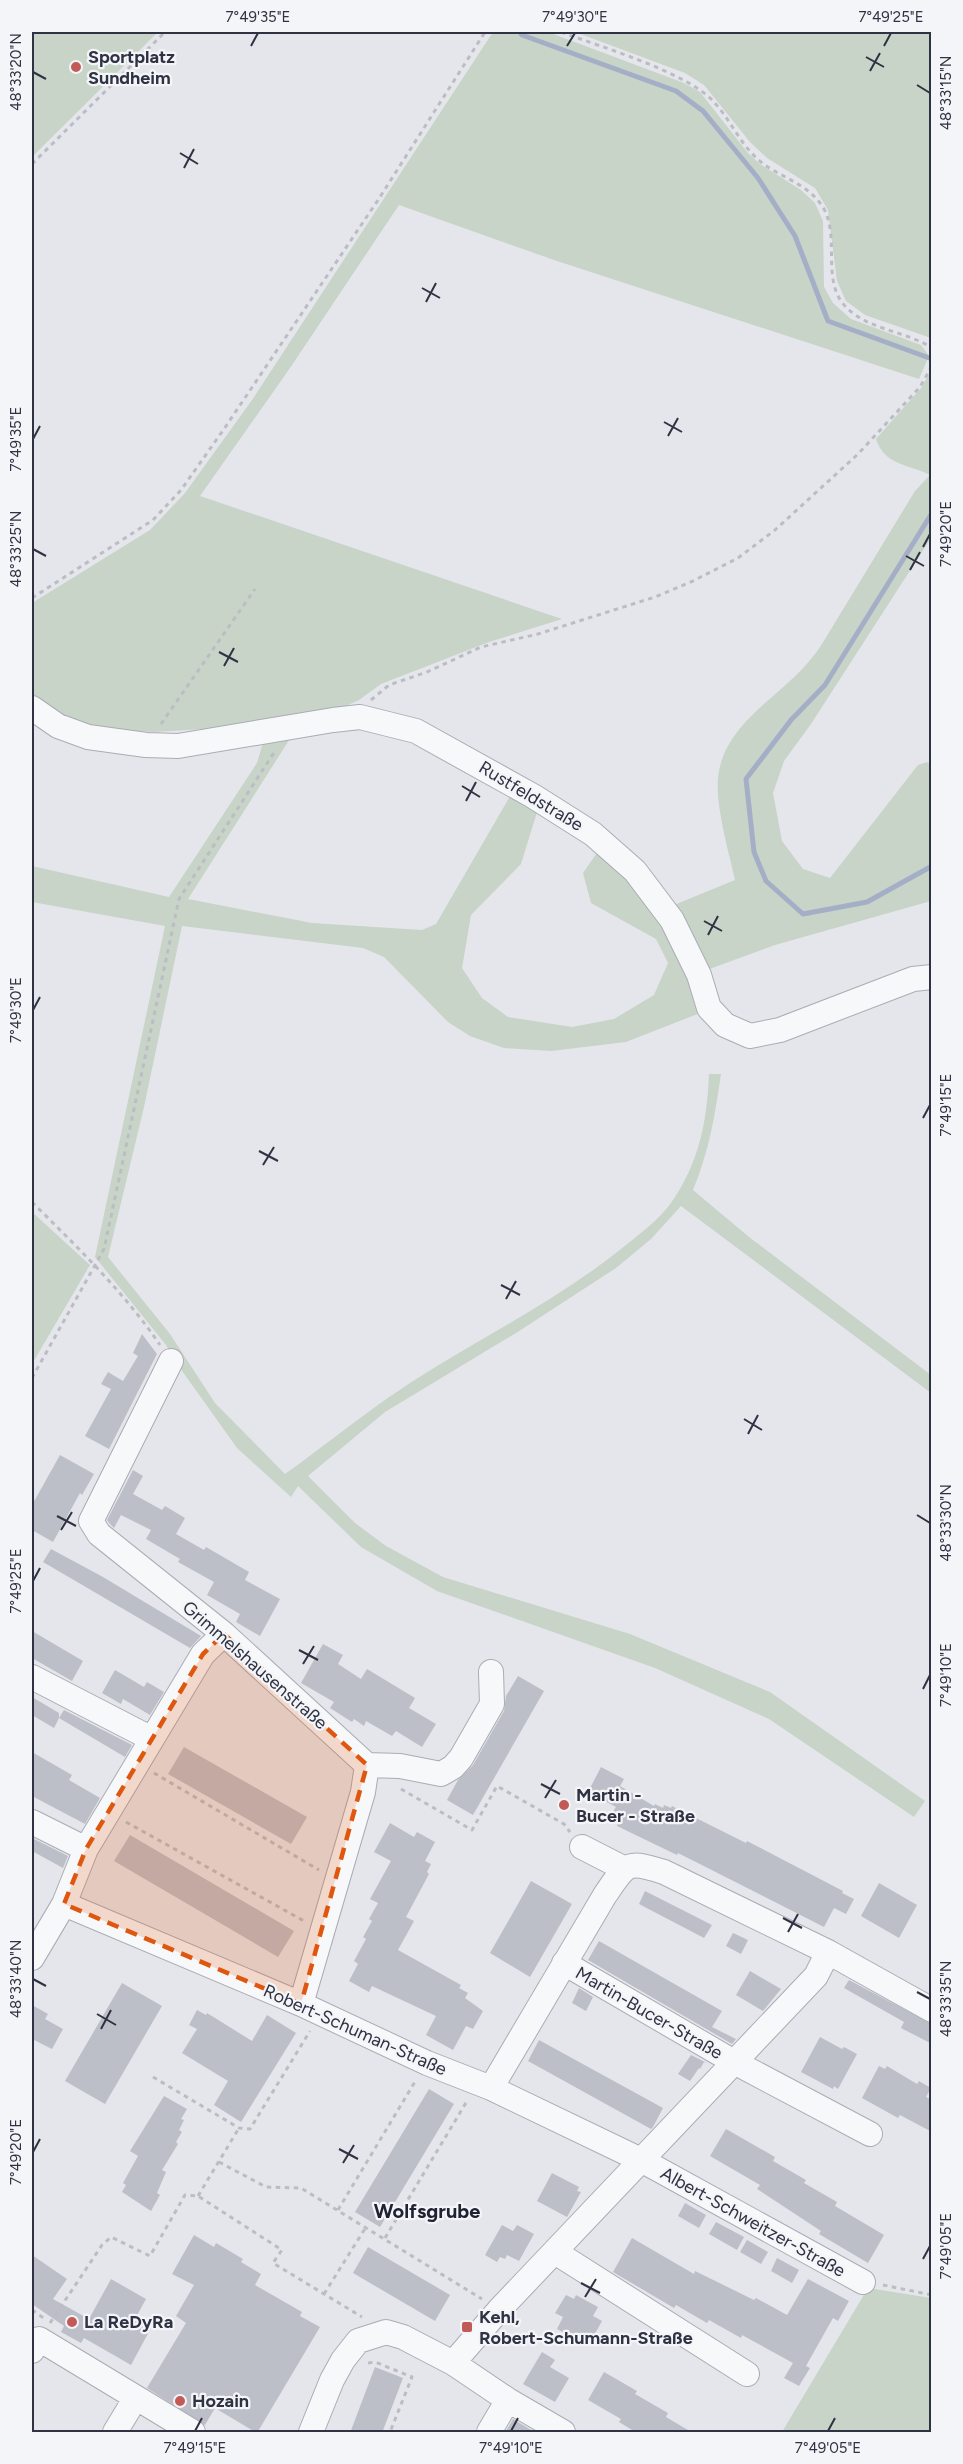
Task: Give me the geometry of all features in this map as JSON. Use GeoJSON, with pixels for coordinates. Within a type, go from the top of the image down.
{"type":"FeatureCollection","features":[{"type":"Feature","properties":{"kind":"street","name":"Rustfeldstraße"},"geometry":{"type":"LineString","coordinates":[[32,708],[58,726],[88,737],[146,745],[178,746],[360,717],[416,731],[524,790],[593,834],[635,871],[672,920],[699,975],[709,1008],[725,1025],[750,1036],[780,1030],[902,983],[932,977]]}},
{"type":"Feature","properties":{"kind":"street","name":"Grimmelshausenstraße"},"geometry":{"type":"LineString","coordinates":[[171,1360],[91,1521],[99,1534],[224,1634],[367,1765]]}},
{"type":"Feature","properties":{"kind":"street"},"geometry":{"type":"LineString","coordinates":[[32,1958],[64,1904],[86,1849],[203,1654],[224,1634]]}},
{"type":"Feature","properties":{"kind":"street"},"geometry":{"type":"LineString","coordinates":[[311,2009],[324,1932],[336,1880],[363,1792],[367,1765],[400,1767],[441,1774],[453,1767],[461,1758],[492,1704],[491,1672]]}},
{"type":"Feature","properties":{"kind":"street"},"geometry":{"type":"LineString","coordinates":[[32,1677],[152,1739]]}},
{"type":"Feature","properties":{"kind":"street"},"geometry":{"type":"LineString","coordinates":[[32,1822],[86,1849]]}},
{"type":"Feature","properties":{"kind":"street"},"geometry":{"type":"LineString","coordinates":[[582,1847],[623,1868],[638,1864],[664,1872],[828,1952],[932,2010]]}},
{"type":"Feature","properties":{"kind":"street","name":"Martin-Bucer-Straße"},"geometry":{"type":"LineString","coordinates":[[484,2086],[564,1964],[623,1868]]}},
{"type":"Feature","properties":{"kind":"street","name":"Robert-Schuman-Straße"},"geometry":{"type":"LineString","coordinates":[[64,1904],[311,2009],[426,2063],[484,2086],[643,2161]]}},
{"type":"Feature","properties":{"kind":"street","name":"Albert-Schweitzer-Straße"},"geometry":{"type":"LineString","coordinates":[[453,2363],[466,2345],[816,1976],[828,1952]]}},
{"type":"Feature","properties":{"kind":"street","name":"Martin-Bucer-Straße"},"geometry":{"type":"LineString","coordinates":[[564,1964],[734,2062]]}},
{"type":"Feature","properties":{"kind":"street"},"geometry":{"type":"LineString","coordinates":[[734,2062],[870,2134]]}},
{"type":"Feature","properties":{"kind":"street","name":"Albert-Schweitzer-Straße"},"geometry":{"type":"LineString","coordinates":[[643,2161],[863,2282]]}},
{"type":"Feature","properties":{"kind":"street"},"geometry":{"type":"LineString","coordinates":[[555,2252],[747,2374]]}},
{"type":"Feature","properties":{"kind":"street"},"geometry":{"type":"LineString","coordinates":[[311,2433],[332,2380],[343,2360],[358,2342],[386,2332],[403,2337],[453,2363],[508,2400],[564,2433]]}},
{"type":"Feature","properties":{"kind":"street"},"geometry":{"type":"LineString","coordinates":[[40,2338],[193,2433]]}},
{"type":"Feature","properties":{"kind":"street"},"geometry":{"type":"LineString","coordinates":[[115,2433],[135,2399]]}},
{"type":"Feature","properties":{"kind":"street"},"geometry":{"type":"LineString","coordinates":[[489,2433],[508,2400]]}},
{"type":"Feature","properties":{"kind":"path"},"geometry":{"type":"LineString","coordinates":[[32,164],[165,32]]}},
{"type":"Feature","properties":{"kind":"path"},"geometry":{"type":"LineString","coordinates":[[32,598],[153,520],[181,490],[374,207],[485,32]]}},
{"type":"Feature","properties":{"kind":"path"},"geometry":{"type":"LineString","coordinates":[[561,32],[692,84],[714,102],[741,141],[761,162],[807,190],[822,205],[828,223],[835,289],[845,307],[861,319],[918,339],[932,348]]}},
{"type":"Feature","properties":{"kind":"path"},"geometry":{"type":"LineString","coordinates":[[360,717],[368,702],[389,685],[427,672],[481,648],[538,634],[655,597],[738,558],[776,530],[858,454],[920,387],[932,366]]}},
{"type":"Feature","properties":{"kind":"path"},"geometry":{"type":"LineString","coordinates":[[146,745],[255,589]]}},
{"type":"Feature","properties":{"kind":"path"},"geometry":{"type":"LineString","coordinates":[[32,1378],[104,1249],[179,899],[289,727]]}},
{"type":"Feature","properties":{"kind":"path"},"geometry":{"type":"LineString","coordinates":[[32,1202],[95,1266],[144,1321],[171,1360]]}},
{"type":"Feature","properties":{"kind":"path"},"geometry":{"type":"LineString","coordinates":[[138,1763],[336,1880]]}},
{"type":"Feature","properties":{"kind":"path"},"geometry":{"type":"LineString","coordinates":[[392,1784],[472,1830],[497,1786],[564,1824],[582,1847]]}},
{"type":"Feature","properties":{"kind":"path"},"geometry":{"type":"LineString","coordinates":[[109,1812],[324,1932]]}},
{"type":"Feature","properties":{"kind":"path"},"geometry":{"type":"LineString","coordinates":[[153,2077],[239,2128],[250,2129],[311,2009]]}},
{"type":"Feature","properties":{"kind":"path"},"geometry":{"type":"LineString","coordinates":[[339,2210],[426,2063]]}},
{"type":"Feature","properties":{"kind":"path"},"geometry":{"type":"LineString","coordinates":[[385,2238],[484,2086]]}},
{"type":"Feature","properties":{"kind":"path"},"geometry":{"type":"LineString","coordinates":[[198,2196],[239,2128]]}},
{"type":"Feature","properties":{"kind":"path"},"geometry":{"type":"LineString","coordinates":[[219,2162],[266,2187],[301,2188],[499,2310]]}},
{"type":"Feature","properties":{"kind":"path"},"geometry":{"type":"LineString","coordinates":[[40,2338],[102,2245],[111,2237],[150,2256],[185,2194],[198,2196],[282,2250],[273,2263],[386,2332]]}},
{"type":"Feature","properties":{"kind":"path"},"geometry":{"type":"LineString","coordinates":[[324,2294],[366,2227]]}},
{"type":"Feature","properties":{"kind":"path"},"geometry":{"type":"LineString","coordinates":[[863,2282],[932,2295]]}},
{"type":"Feature","properties":{"kind":"path"},"geometry":{"type":"LineString","coordinates":[[32,2310],[40,2338]]}},
{"type":"Feature","properties":{"kind":"path"},"geometry":{"type":"LineString","coordinates":[[343,2360],[353,2365],[375,2362],[412,2377],[390,2433]]}},
{"type":"Feature","properties":{"kind":"highlighted area"},"geometry":{"type":"Polygon","coordinates":[[[224,1634],[367,1765],[301,2004],[64,1904],[86,1849],[203,1654],[224,1634]]]}},
{"type":"Feature","properties":{"kind":"green space","name":"Sportplatz Sundheim"},"geometry":{"type":"Polygon","coordinates":[[[32,32],[158,32],[32,157],[32,32]]]}},
{"type":"Feature","properties":{"kind":"green space"},"geometry":{"type":"Polygon","coordinates":[[[493,32],[548,32],[684,83],[700,92],[748,153],[760,164],[801,190],[815,203],[823,221],[824,287],[833,303],[851,319],[921,345],[929,356],[919,379],[554,260],[399,205],[290,368],[200,496],[562,619],[489,642],[381,684],[359,700],[337,710],[240,727],[153,732],[89,728],[54,714],[32,696],[32,603],[150,530],[185,493],[252,400],[493,32]]]}},
{"type":"Feature","properties":{"kind":"green space"},"geometry":{"type":"Polygon","coordinates":[[[575,32],[931,32],[931,338],[865,315],[846,301],[837,281],[828,210],[815,188],[767,158],[750,142],[704,85],[685,73],[575,32]]]}},
{"type":"Feature","properties":{"kind":"green space"},"geometry":{"type":"Polygon","coordinates":[[[931,371],[931,538],[811,724],[784,761],[773,793],[782,841],[803,869],[830,878],[918,765],[927,762],[931,765],[931,901],[775,945],[704,971],[674,905],[735,880],[722,825],[718,796],[719,771],[724,754],[742,726],[805,666],[818,650],[915,491],[930,475],[891,459],[880,448],[876,439],[921,388],[931,371]]]}},
{"type":"Feature","properties":{"kind":"green space"},"geometry":{"type":"Polygon","coordinates":[[[293,734],[188,899],[312,923],[422,930],[436,924],[513,791],[538,809],[521,864],[471,915],[462,968],[482,998],[508,1017],[572,1027],[614,1019],[654,995],[668,963],[656,939],[591,903],[583,873],[601,847],[646,889],[687,964],[700,1013],[626,1042],[551,1051],[504,1048],[470,1036],[448,1022],[384,957],[363,948],[182,926],[144,1107],[108,1257],[170,1334],[215,1403],[285,1474],[410,1383],[570,1286],[654,1222],[666,1210],[681,1188],[695,1157],[706,1109],[709,1074],[721,1074],[714,1119],[693,1190],[749,1237],[931,1375],[931,1393],[681,1206],[651,1239],[616,1268],[516,1333],[385,1412],[308,1476],[355,1523],[386,1546],[443,1577],[630,1634],[770,1692],[925,1801],[914,1817],[769,1719],[655,1668],[437,1591],[361,1547],[298,1486],[291,1497],[237,1448],[166,1345],[95,1257],[165,926],[32,902],[32,866],[169,897],[257,763],[264,739],[293,734]]]}},
{"type":"Feature","properties":{"kind":"green space"},"geometry":{"type":"Polygon","coordinates":[[[32,1212],[90,1265],[32,1364],[32,1212]]]}},
{"type":"Feature","properties":{"kind":"green space"},"geometry":{"type":"Polygon","coordinates":[[[868,2288],[931,2298],[931,2432],[782,2432],[868,2288]]]}},
{"type":"Feature","properties":{"kind":"building"},"geometry":{"type":"Polygon","coordinates":[[[142,1334],[157,1354],[109,1449],[85,1436],[111,1389],[101,1384],[108,1372],[123,1381],[138,1356],[133,1353],[142,1334]]]}},
{"type":"Feature","properties":{"kind":"building"},"geometry":{"type":"Polygon","coordinates":[[[60,1455],[94,1474],[82,1495],[80,1493],[53,1542],[32,1530],[32,1505],[60,1455]]]}},
{"type":"Feature","properties":{"kind":"building"},"geometry":{"type":"Polygon","coordinates":[[[133,1470],[143,1476],[133,1494],[162,1510],[165,1506],[185,1518],[176,1534],[204,1550],[206,1547],[249,1572],[245,1580],[280,1599],[260,1636],[236,1622],[240,1614],[207,1595],[214,1582],[178,1562],[180,1559],[146,1539],[151,1530],[121,1515],[114,1528],[110,1524],[107,1520],[133,1470]]]}},
{"type":"Feature","properties":{"kind":"building"},"geometry":{"type":"Polygon","coordinates":[[[51,1549],[103,1577],[201,1636],[190,1648],[43,1562],[51,1549]]]}},
{"type":"Feature","properties":{"kind":"building"},"geometry":{"type":"Polygon","coordinates":[[[32,1631],[83,1661],[72,1681],[32,1658],[32,1631]]]}},
{"type":"Feature","properties":{"kind":"building"},"geometry":{"type":"Polygon","coordinates":[[[323,1644],[343,1655],[338,1664],[361,1679],[367,1669],[415,1698],[409,1708],[436,1724],[422,1747],[396,1731],[392,1736],[366,1721],[364,1726],[354,1719],[352,1722],[330,1708],[334,1702],[301,1683],[323,1644]]]}},
{"type":"Feature","properties":{"kind":"building"},"geometry":{"type":"Polygon","coordinates":[[[115,1670],[144,1687],[147,1682],[164,1692],[150,1715],[123,1699],[121,1704],[102,1693],[115,1670]]]}},
{"type":"Feature","properties":{"kind":"building"},"geometry":{"type":"Polygon","coordinates":[[[518,1676],[544,1691],[473,1815],[447,1800],[458,1780],[473,1765],[504,1711],[506,1696],[518,1676]]]}},
{"type":"Feature","properties":{"kind":"building"},"geometry":{"type":"Polygon","coordinates":[[[32,1697],[59,1713],[54,1728],[32,1715],[32,1697]]]}},
{"type":"Feature","properties":{"kind":"building"},"geometry":{"type":"Polygon","coordinates":[[[64,1710],[132,1745],[125,1757],[59,1718],[64,1710]]]}},
{"type":"Feature","properties":{"kind":"building"},"geometry":{"type":"Polygon","coordinates":[[[184,1747],[307,1817],[291,1844],[168,1774],[184,1747]]]}},
{"type":"Feature","properties":{"kind":"building"},"geometry":{"type":"Polygon","coordinates":[[[32,1752],[72,1775],[69,1780],[100,1798],[85,1824],[32,1796],[32,1752]]]}},
{"type":"Feature","properties":{"kind":"building"},"geometry":{"type":"Polygon","coordinates":[[[601,1767],[624,1779],[620,1786],[654,1806],[655,1804],[663,1808],[664,1805],[671,1808],[672,1806],[746,1843],[747,1841],[843,1891],[842,1893],[854,1899],[846,1914],[834,1908],[824,1927],[678,1853],[677,1855],[617,1826],[618,1823],[609,1818],[616,1807],[588,1792],[601,1767]]]}},
{"type":"Feature","properties":{"kind":"building"},"geometry":{"type":"Polygon","coordinates":[[[390,1823],[414,1837],[417,1832],[435,1842],[425,1861],[431,1864],[427,1872],[429,1874],[406,1917],[414,1921],[398,1950],[461,1985],[459,1988],[468,1993],[465,1998],[483,2011],[473,2029],[466,2026],[453,2050],[426,2035],[436,2016],[372,1986],[369,1992],[349,1981],[358,1964],[354,1961],[366,1939],[363,1937],[372,1921],[369,1919],[378,1903],[370,1899],[391,1861],[374,1852],[390,1823]]]}},
{"type":"Feature","properties":{"kind":"building"},"geometry":{"type":"Polygon","coordinates":[[[130,1835],[294,1931],[278,1957],[114,1861],[130,1835]]]}},
{"type":"Feature","properties":{"kind":"building"},"geometry":{"type":"Polygon","coordinates":[[[32,1838],[68,1856],[63,1868],[32,1851],[32,1838]]]}},
{"type":"Feature","properties":{"kind":"building"},"geometry":{"type":"Polygon","coordinates":[[[531,1881],[572,1904],[530,1977],[490,1953],[531,1881]]]}},
{"type":"Feature","properties":{"kind":"building"},"geometry":{"type":"Polygon","coordinates":[[[879,1883],[917,1905],[899,1938],[861,1916],[879,1883]]]}},
{"type":"Feature","properties":{"kind":"building"},"geometry":{"type":"Polygon","coordinates":[[[645,1891],[712,1925],[704,1938],[639,1904],[645,1891]]]}},
{"type":"Feature","properties":{"kind":"building"},"geometry":{"type":"Polygon","coordinates":[[[733,1933],[748,1940],[741,1954],[726,1946],[733,1933]]]}},
{"type":"Feature","properties":{"kind":"building"},"geometry":{"type":"Polygon","coordinates":[[[599,1941],[722,2011],[712,2027],[736,2039],[732,2044],[588,1960],[599,1941]]]}},
{"type":"Feature","properties":{"kind":"building"},"geometry":{"type":"Polygon","coordinates":[[[750,1971],[781,1989],[763,2011],[736,1995],[750,1971]]]}},
{"type":"Feature","properties":{"kind":"building"},"geometry":{"type":"Polygon","coordinates":[[[849,1980],[932,2024],[932,2044],[901,2028],[904,2022],[844,1988],[849,1980]]]}},
{"type":"Feature","properties":{"kind":"building"},"geometry":{"type":"Polygon","coordinates":[[[122,1983],[162,2006],[105,2104],[65,2081],[122,1983]]]}},
{"type":"Feature","properties":{"kind":"building"},"geometry":{"type":"Polygon","coordinates":[[[579,1988],[593,1997],[586,2011],[572,2003],[579,1988]]]}},
{"type":"Feature","properties":{"kind":"building"},"geometry":{"type":"Polygon","coordinates":[[[32,2005],[48,2014],[45,2019],[63,2029],[52,2049],[34,2040],[32,2044],[32,2005]]]}},
{"type":"Feature","properties":{"kind":"building"},"geometry":{"type":"Polygon","coordinates":[[[197,2010],[206,2015],[207,2013],[252,2041],[267,2015],[296,2033],[241,2122],[214,2105],[228,2081],[182,2053],[197,2029],[189,2025],[197,2010]]]}},
{"type":"Feature","properties":{"kind":"building"},"geometry":{"type":"Polygon","coordinates":[[[820,2037],[857,2054],[838,2089],[834,2086],[833,2089],[801,2072],[820,2037]]]}},
{"type":"Feature","properties":{"kind":"building"},"geometry":{"type":"Polygon","coordinates":[[[539,2040],[663,2108],[653,2127],[651,2129],[528,2061],[539,2040]]]}},
{"type":"Feature","properties":{"kind":"building"},"geometry":{"type":"Polygon","coordinates":[[[691,2055],[707,2063],[704,2062],[690,2081],[678,2074],[691,2055]]]}},
{"type":"Feature","properties":{"kind":"building"},"geometry":{"type":"Polygon","coordinates":[[[879,2066],[885,2069],[887,2066],[917,2084],[919,2081],[931,2088],[926,2097],[932,2100],[932,2132],[900,2115],[898,2118],[862,2098],[879,2066]]]}},
{"type":"Feature","properties":{"kind":"building"},"geometry":{"type":"Polygon","coordinates":[[[429,2089],[454,2104],[380,2227],[355,2212],[429,2089]]]}},
{"type":"Feature","properties":{"kind":"building"},"geometry":{"type":"Polygon","coordinates":[[[164,2096],[187,2109],[181,2119],[184,2120],[179,2130],[182,2132],[176,2142],[178,2144],[162,2170],[166,2172],[157,2193],[160,2195],[151,2211],[122,2192],[126,2185],[123,2183],[138,2156],[130,2151],[164,2096]]]}},
{"type":"Feature","properties":{"kind":"building"},"geometry":{"type":"Polygon","coordinates":[[[726,2129],[775,2157],[773,2161],[806,2180],[804,2183],[837,2202],[835,2206],[884,2235],[868,2263],[819,2234],[821,2231],[757,2189],[760,2185],[710,2156],[726,2129]]]}},
{"type":"Feature","properties":{"kind":"building"},"geometry":{"type":"Polygon","coordinates":[[[552,2173],[579,2187],[577,2191],[581,2192],[567,2217],[537,2201],[552,2173]]]}},
{"type":"Feature","properties":{"kind":"building"},"geometry":{"type":"Polygon","coordinates":[[[685,2203],[706,2215],[699,2228],[678,2216],[685,2203]]]}},
{"type":"Feature","properties":{"kind":"building"},"geometry":{"type":"Polygon","coordinates":[[[716,2222],[744,2237],[737,2250],[709,2234],[716,2222]]]}},
{"type":"Feature","properties":{"kind":"building"},"geometry":{"type":"Polygon","coordinates":[[[502,2225],[513,2231],[517,2225],[534,2234],[519,2261],[507,2255],[505,2259],[500,2257],[497,2262],[485,2255],[502,2225]]]}},
{"type":"Feature","properties":{"kind":"building"},"geometry":{"type":"Polygon","coordinates":[[[194,2235],[214,2247],[216,2243],[243,2259],[241,2262],[261,2274],[255,2285],[302,2312],[300,2316],[320,2327],[257,2433],[215,2408],[205,2425],[147,2388],[186,2323],[176,2316],[194,2285],[172,2274],[194,2235]]]}},
{"type":"Feature","properties":{"kind":"building"},"geometry":{"type":"Polygon","coordinates":[[[632,2238],[694,2274],[695,2271],[754,2300],[756,2298],[787,2315],[808,2279],[849,2301],[838,2321],[833,2318],[806,2366],[810,2368],[799,2386],[784,2378],[793,2363],[742,2335],[741,2338],[709,2320],[707,2323],[676,2305],[674,2308],[613,2272],[632,2238]]]}},
{"type":"Feature","properties":{"kind":"building"},"geometry":{"type":"Polygon","coordinates":[[[747,2240],[768,2252],[761,2264],[740,2252],[747,2240]]]}},
{"type":"Feature","properties":{"kind":"building"},"geometry":{"type":"Polygon","coordinates":[[[368,2247],[450,2295],[435,2321],[353,2273],[368,2247]]]}},
{"type":"Feature","properties":{"kind":"building"},"geometry":{"type":"Polygon","coordinates":[[[32,2255],[67,2279],[53,2299],[89,2319],[111,2279],[146,2299],[135,2319],[151,2328],[131,2365],[84,2338],[81,2343],[61,2332],[64,2326],[32,2304],[32,2255]]]}},
{"type":"Feature","properties":{"kind":"building"},"geometry":{"type":"Polygon","coordinates":[[[777,2258],[799,2270],[792,2283],[771,2271],[777,2258]]]}},
{"type":"Feature","properties":{"kind":"building"},"geometry":{"type":"Polygon","coordinates":[[[566,2295],[574,2299],[576,2295],[598,2307],[593,2316],[602,2321],[588,2346],[557,2329],[563,2317],[555,2313],[566,2295]]]}},
{"type":"Feature","properties":{"kind":"building"},"geometry":{"type":"Polygon","coordinates":[[[542,2352],[555,2360],[550,2367],[569,2378],[555,2402],[523,2384],[542,2352]]]}},
{"type":"Feature","properties":{"kind":"building"},"geometry":{"type":"Polygon","coordinates":[[[375,2367],[403,2378],[382,2433],[350,2433],[375,2367]]]}},
{"type":"Feature","properties":{"kind":"building"},"geometry":{"type":"Polygon","coordinates":[[[604,2372],[637,2391],[635,2394],[668,2413],[666,2417],[693,2433],[637,2433],[619,2422],[621,2419],[588,2400],[604,2372]]]}},
{"type":"Feature","properties":{"kind":"building"},"geometry":{"type":"Polygon","coordinates":[[[513,2419],[536,2433],[505,2433],[513,2419]]]}},
{"type":"Feature","properties":{"kind":"waterway"},"geometry":{"type":"LineString","coordinates":[[520,32],[522,35],[676,91],[703,111],[758,178],[795,236],[828,321],[932,359]]}},
{"type":"Feature","properties":{"kind":"waterway"},"geometry":{"type":"LineString","coordinates":[[932,513],[825,685],[791,720],[746,779],[754,852],[766,881],[803,914],[867,902],[932,866]]}},
{"type":"Feature","properties":{"kind":"place","name":"Sportplatz Sundheim"},"geometry":{"type":"Point","coordinates":[76,67]}},
{"type":"Feature","properties":{"kind":"place","name":"Martin - Bucer - Straße"},"geometry":{"type":"Point","coordinates":[564,1805]}},
{"type":"Feature","properties":{"kind":"place","name":"La ReDyRa"},"geometry":{"type":"Point","coordinates":[72,2322]}},
{"type":"Feature","properties":{"kind":"place","name":"Kehl, Robert-Schumann-Straße"},"geometry":{"type":"Point","coordinates":[467,2327]}},
{"type":"Feature","properties":{"kind":"place","name":"Hozain"},"geometry":{"type":"Point","coordinates":[180,2401]}},
{"type":"Feature","properties":{"kind":"district","name":"Wolfsgrube"},"geometry":{"type":"Point","coordinates":[427,2211]}}]}
